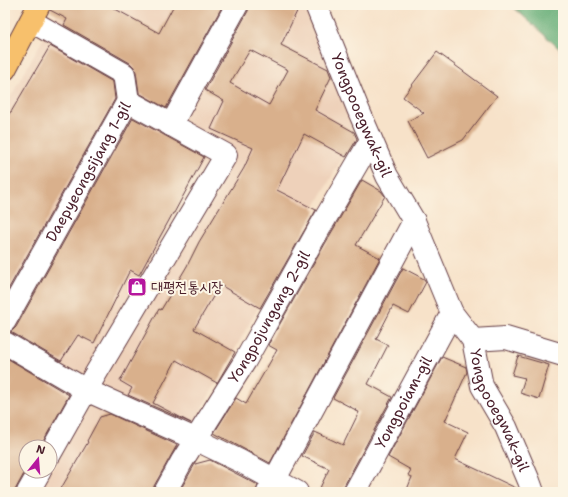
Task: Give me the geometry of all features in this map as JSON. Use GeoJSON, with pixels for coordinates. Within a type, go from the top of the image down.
{"type":"FeatureCollection","features":[{"type":"Feature","properties":{"kind":"main road"},"geometry":{"type":"LineString","coordinates":[[5,69],[35,13]]}},
{"type":"Feature","properties":{"kind":"street"},"geometry":{"type":"LineString","coordinates":[[171,125],[237,5]]}},
{"type":"Feature","properties":{"kind":"street","name":"Yongpooegwak-gil"},"geometry":{"type":"LineString","coordinates":[[316,5],[387,176],[414,221],[452,313],[473,340],[482,386],[506,428],[526,488]]}},
{"type":"Feature","properties":{"kind":"street"},"geometry":{"type":"LineString","coordinates":[[35,13],[101,61],[124,74],[128,101]]}},
{"type":"Feature","properties":{"kind":"street","name":"Daepyeongsijang 1-gil"},"geometry":{"type":"LineString","coordinates":[[5,321],[128,101],[226,155],[86,390]]}},
{"type":"Feature","properties":{"kind":"street","name":"Yongpojungang 2-gil"},"geometry":{"type":"LineString","coordinates":[[165,492],[182,461],[245,362],[319,229],[371,140]]}},
{"type":"Feature","properties":{"kind":"street"},"geometry":{"type":"LineString","coordinates":[[271,486],[414,221]]}},
{"type":"Feature","properties":{"kind":"street","name":"Yongpoiam-gil"},"geometry":{"type":"LineString","coordinates":[[355,492],[452,313]]}},
{"type":"Feature","properties":{"kind":"street"},"geometry":{"type":"LineString","coordinates":[[473,340],[506,338],[563,355]]}},
{"type":"Feature","properties":{"kind":"street"},"geometry":{"type":"LineString","coordinates":[[5,343],[86,390],[240,461],[271,486],[297,492]]}},
{"type":"Feature","properties":{"kind":"street"},"geometry":{"type":"LineString","coordinates":[[58,440],[86,390]]}},
{"type":"Feature","properties":{"kind":"street"},"geometry":{"type":"LineString","coordinates":[[28,492],[35,479]]}},
{"type":"Feature","properties":{"kind":"shaded area","name":"대평전통시장"},"geometry":{"type":"Polygon","coordinates":[[[62,5],[310,5],[359,128],[155,492],[5,492],[5,107],[62,5]]]}},
{"type":"Feature","properties":{"kind":"green space"},"geometry":{"type":"Polygon","coordinates":[[[511,5],[563,5],[563,52],[511,5]]]}},
{"type":"Feature","properties":{"kind":"building"},"geometry":{"type":"Polygon","coordinates":[[[51,5],[108,5],[159,33],[174,5],[223,5],[166,108],[139,93],[136,72],[130,63],[64,25],[67,19],[50,10],[51,5]]]}},
{"type":"Feature","properties":{"kind":"building"},"geometry":{"type":"Polygon","coordinates":[[[249,5],[300,5],[281,45],[328,69],[331,77],[315,110],[354,132],[357,139],[346,157],[304,134],[277,190],[316,210],[260,308],[220,285],[194,329],[235,352],[217,383],[176,360],[153,403],[191,423],[128,395],[132,388],[120,381],[159,309],[161,310],[187,266],[199,242],[244,168],[253,148],[211,129],[224,101],[205,90],[248,11],[249,5]],[[250,50],[230,83],[269,105],[288,70],[250,50]]]}},
{"type":"Feature","properties":{"kind":"building"},"geometry":{"type":"Polygon","coordinates":[[[50,46],[113,82],[115,99],[5,295],[5,122],[50,46]]]}},
{"type":"Feature","properties":{"kind":"building"},"geometry":{"type":"Polygon","coordinates":[[[437,52],[497,96],[463,140],[427,158],[408,121],[424,113],[403,97],[437,52]]]}},
{"type":"Feature","properties":{"kind":"building"},"geometry":{"type":"Polygon","coordinates":[[[133,118],[204,157],[139,275],[130,270],[94,343],[78,335],[61,361],[11,332],[16,327],[133,118]]]}},
{"type":"Feature","properties":{"kind":"building"},"geometry":{"type":"Polygon","coordinates":[[[362,180],[381,191],[385,196],[356,245],[380,258],[270,463],[214,433],[236,398],[246,404],[277,350],[268,345],[362,180]]]}},
{"type":"Feature","properties":{"kind":"building"},"geometry":{"type":"Polygon","coordinates":[[[403,268],[424,279],[426,282],[409,314],[393,306],[376,339],[388,345],[368,384],[392,397],[344,486],[343,492],[318,492],[329,469],[302,456],[315,432],[343,445],[359,412],[333,398],[403,268]]]}},
{"type":"Feature","properties":{"kind":"building"},"geometry":{"type":"Polygon","coordinates":[[[518,356],[549,365],[539,399],[520,393],[525,378],[512,375],[518,356]]]}},
{"type":"Feature","properties":{"kind":"building"},"geometry":{"type":"Polygon","coordinates":[[[5,357],[69,395],[44,439],[18,439],[18,479],[21,479],[14,492],[5,492],[5,357]]]}},
{"type":"Feature","properties":{"kind":"building"},"geometry":{"type":"Polygon","coordinates":[[[442,357],[466,367],[467,372],[445,421],[468,432],[455,459],[518,489],[520,492],[406,492],[412,477],[408,475],[411,470],[388,457],[442,357]]]}},
{"type":"Feature","properties":{"kind":"building"},"geometry":{"type":"Polygon","coordinates":[[[110,414],[177,445],[154,486],[153,492],[59,492],[88,442],[87,441],[100,417],[110,414]]]}},
{"type":"Feature","properties":{"kind":"building"},"geometry":{"type":"Polygon","coordinates":[[[210,460],[258,485],[256,492],[179,492],[195,464],[210,460]]]}},
{"type":"Feature","properties":{"kind":"place","name":"대평전통시장"},"geometry":{"type":"Point","coordinates":[137,287]}}]}
